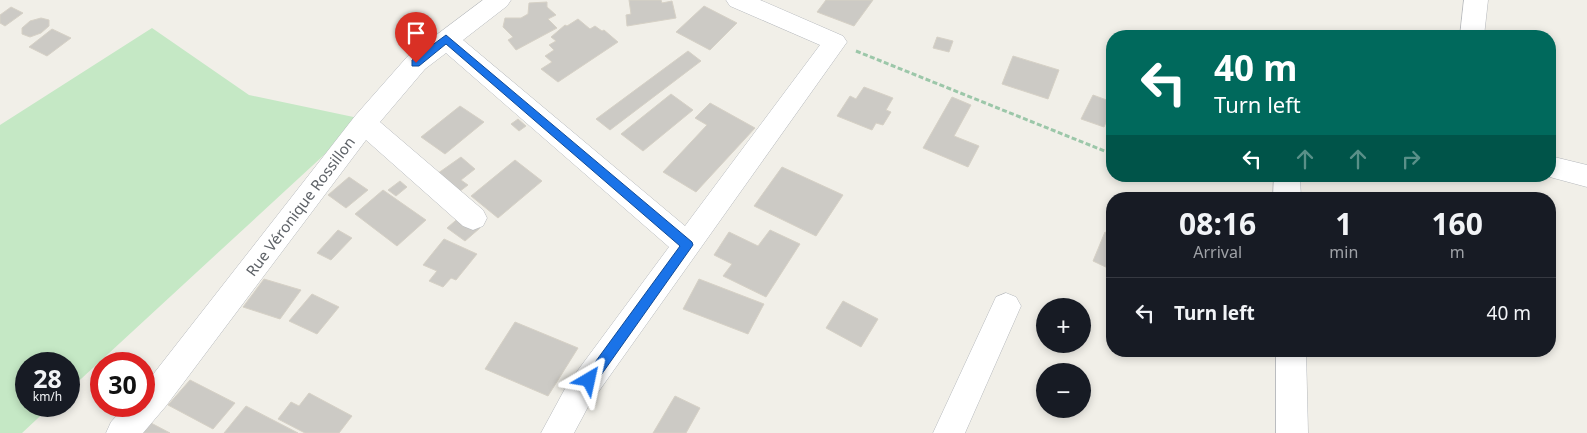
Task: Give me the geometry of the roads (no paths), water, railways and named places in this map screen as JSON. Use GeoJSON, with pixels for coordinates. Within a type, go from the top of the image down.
{"type":"FeatureCollection","features":[{"type":"Feature","properties":{"kind":"street","name":"Rue Véronique Rossillon"},"geometry":{"type":"LineString","coordinates":[[122,433],[155,396],[364,123],[416,63],[499,0]]}},
{"type":"Feature","properties":{"kind":"street"},"geometry":{"type":"LineString","coordinates":[[557,433],[578,395],[835,42],[738,0]]}},
{"type":"Feature","properties":{"kind":"street"},"geometry":{"type":"LineString","coordinates":[[1473,30],[1476,0]]}},
{"type":"Feature","properties":{"kind":"street"},"geometry":{"type":"LineString","coordinates":[[446,39],[688,245]]}},
{"type":"Feature","properties":{"kind":"street"},"geometry":{"type":"LineString","coordinates":[[364,123],[473,218]]}},
{"type":"Feature","properties":{"kind":"street"},"geometry":{"type":"LineString","coordinates":[[1556,168],[1587,176]]}},
{"type":"Feature","properties":{"kind":"street"},"geometry":{"type":"LineString","coordinates":[[949,433],[1006,306]]}},
{"type":"Feature","properties":{"kind":"street"},"geometry":{"type":"LineString","coordinates":[[1291,357],[1292,433]]}}]}
